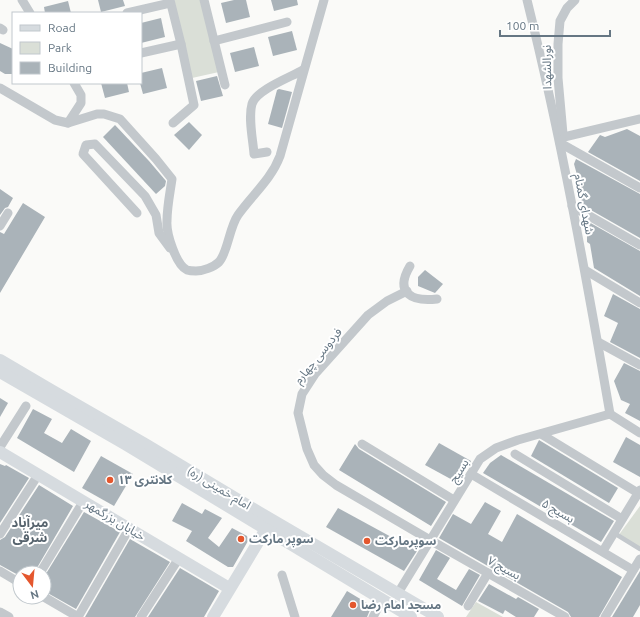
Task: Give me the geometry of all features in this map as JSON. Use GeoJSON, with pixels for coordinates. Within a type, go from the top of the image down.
{"type":"FeatureCollection","features":[{"type":"Feature","properties":{"kind":"main road","name":"امام خمینی (ره)"},"geometry":{"type":"LineString","coordinates":[[0,360],[146,444],[266,517],[438,617]]}},
{"type":"Feature","properties":{"kind":"main road","name":"امام خمینی (ره)"},"geometry":{"type":"LineString","coordinates":[[0,372],[125,444],[412,617]]}},
{"type":"Feature","properties":{"kind":"main road","name":"خیابان بزرگمهر"},"geometry":{"type":"LineString","coordinates":[[0,452],[229,588]]}},
{"type":"Feature","properties":{"kind":"main road"},"geometry":{"type":"LineString","coordinates":[[217,615],[229,588],[266,529]]}},
{"type":"Feature","properties":{"kind":"street"},"geometry":{"type":"LineString","coordinates":[[22,0],[29,12]]}},
{"type":"Feature","properties":{"kind":"street"},"geometry":{"type":"LineString","coordinates":[[204,0],[225,85]]}},
{"type":"Feature","properties":{"kind":"street"},"geometry":{"type":"LineString","coordinates":[[137,213],[83,154],[86,145],[95,144],[145,196],[156,215],[159,233],[183,267],[188,271],[198,271],[218,263],[222,257],[235,219],[245,204],[275,169],[324,0]]}},
{"type":"Feature","properties":{"kind":"street","name":"شهدای گمنام"},"geometry":{"type":"LineString","coordinates":[[527,0],[562,140],[572,206],[585,270],[610,414]]}},
{"type":"Feature","properties":{"kind":"street","name":"نورالشهدا"},"geometry":{"type":"LineString","coordinates":[[562,140],[558,78],[560,21],[567,8],[575,0]]}},
{"type":"Feature","properties":{"kind":"street"},"geometry":{"type":"LineString","coordinates":[[131,12],[170,1],[194,105],[173,123]]}},
{"type":"Feature","properties":{"kind":"street"},"geometry":{"type":"LineString","coordinates":[[214,41],[287,22]]}},
{"type":"Feature","properties":{"kind":"street"},"geometry":{"type":"LineString","coordinates":[[142,53],[181,44]]}},
{"type":"Feature","properties":{"kind":"street"},"geometry":{"type":"LineString","coordinates":[[267,152],[254,154],[251,116],[252,103],[262,92],[303,70]]}},
{"type":"Feature","properties":{"kind":"street"},"geometry":{"type":"LineString","coordinates":[[68,123],[81,103],[81,95],[75,84]]}},
{"type":"Feature","properties":{"kind":"street"},"geometry":{"type":"LineString","coordinates":[[0,88],[55,120],[68,123],[97,114],[104,114],[120,119],[172,179],[166,223],[169,240],[175,254]]}},
{"type":"Feature","properties":{"kind":"street"},"geometry":{"type":"LineString","coordinates":[[562,140],[635,120],[640,127]]}},
{"type":"Feature","properties":{"kind":"street"},"geometry":{"type":"LineString","coordinates":[[562,140],[640,188]]}},
{"type":"Feature","properties":{"kind":"street"},"geometry":{"type":"LineString","coordinates":[[572,206],[640,245]]}},
{"type":"Feature","properties":{"kind":"street"},"geometry":{"type":"LineString","coordinates":[[0,226],[8,212]]}},
{"type":"Feature","properties":{"kind":"street"},"geometry":{"type":"LineString","coordinates":[[410,266],[403,280],[407,291],[413,298],[418,300],[437,299]]}},
{"type":"Feature","properties":{"kind":"street"},"geometry":{"type":"LineString","coordinates":[[585,270],[640,303]]}},
{"type":"Feature","properties":{"kind":"street","name":"فردوسی چهارم"},"geometry":{"type":"LineString","coordinates":[[407,291],[387,301],[368,315],[315,374],[302,394],[298,413],[307,449],[314,465],[323,475],[363,502],[430,540]]}},
{"type":"Feature","properties":{"kind":"street"},"geometry":{"type":"LineString","coordinates":[[598,342],[640,365]]}},
{"type":"Feature","properties":{"kind":"street"},"geometry":{"type":"LineString","coordinates":[[0,447],[26,406]]}},
{"type":"Feature","properties":{"kind":"street"},"geometry":{"type":"LineString","coordinates":[[610,414],[640,431]]}},
{"type":"Feature","properties":{"kind":"street","name":"بسیج"},"geometry":{"type":"LineString","coordinates":[[398,593],[480,459],[496,448],[518,440],[610,414]]}},
{"type":"Feature","properties":{"kind":"street"},"geometry":{"type":"LineString","coordinates":[[541,434],[639,492],[602,551]]}},
{"type":"Feature","properties":{"kind":"street"},"geometry":{"type":"LineString","coordinates":[[362,444],[454,500]]}},
{"type":"Feature","properties":{"kind":"street"},"geometry":{"type":"LineString","coordinates":[[514,454],[622,518]]}},
{"type":"Feature","properties":{"kind":"street","name":"بسیج ۵"},"geometry":{"type":"LineString","coordinates":[[471,474],[633,570]]}},
{"type":"Feature","properties":{"kind":"street"},"geometry":{"type":"LineString","coordinates":[[0,534],[38,475]]}},
{"type":"Feature","properties":{"kind":"street"},"geometry":{"type":"LineString","coordinates":[[45,565],[83,502]]}},
{"type":"Feature","properties":{"kind":"street"},"geometry":{"type":"LineString","coordinates":[[52,602],[78,617],[129,529]]}},
{"type":"Feature","properties":{"kind":"street","name":"بسیج ۷"},"geometry":{"type":"LineString","coordinates":[[430,540],[488,573],[553,614],[565,617]]}},
{"type":"Feature","properties":{"kind":"street"},"geometry":{"type":"LineString","coordinates":[[141,617],[179,558]]}},
{"type":"Feature","properties":{"kind":"street"},"geometry":{"type":"LineString","coordinates":[[605,617],[640,559]]}},
{"type":"Feature","properties":{"kind":"street"},"geometry":{"type":"LineString","coordinates":[[0,571],[12,578]]}},
{"type":"Feature","properties":{"kind":"street"},"geometry":{"type":"LineString","coordinates":[[468,606],[488,573]]}},
{"type":"Feature","properties":{"kind":"street"},"geometry":{"type":"LineString","coordinates":[[282,575],[295,617]]}},
{"type":"Feature","properties":{"kind":"street"},"geometry":{"type":"LineString","coordinates":[[373,617],[382,600]]}},
{"type":"Feature","properties":{"kind":"street"},"geometry":{"type":"LineString","coordinates":[[0,612],[9,617]]}},
{"type":"Feature","properties":{"kind":"lane"},"geometry":{"type":"LineString","coordinates":[[614,533],[640,549]]}},
{"type":"Feature","properties":{"kind":"green space"},"geometry":{"type":"Polygon","coordinates":[[[174,0],[200,0],[219,72],[192,78],[174,0]]]}},
{"type":"Feature","properties":{"kind":"green space"},"geometry":{"type":"Polygon","coordinates":[[[640,506],[640,549],[618,536],[640,506]]]}},
{"type":"Feature","properties":{"kind":"green space"},"geometry":{"type":"Polygon","coordinates":[[[476,602],[503,617],[466,617],[476,602]]]}},
{"type":"Feature","properties":{"kind":"building"},"geometry":{"type":"Polygon","coordinates":[[[98,0],[123,0],[125,6],[101,12],[98,0]]]}},
{"type":"Feature","properties":{"kind":"building"},"geometry":{"type":"Polygon","coordinates":[[[234,0],[246,0],[250,17],[226,23],[221,3],[234,0]]]}},
{"type":"Feature","properties":{"kind":"building"},"geometry":{"type":"Polygon","coordinates":[[[271,0],[297,0],[298,5],[274,11],[271,0]]]}},
{"type":"Feature","properties":{"kind":"building"},"geometry":{"type":"Polygon","coordinates":[[[68,1],[71,12],[45,12],[44,7],[68,1]]]}},
{"type":"Feature","properties":{"kind":"building"},"geometry":{"type":"Polygon","coordinates":[[[161,18],[165,37],[142,43],[142,23],[161,18]]]}},
{"type":"Feature","properties":{"kind":"building"},"geometry":{"type":"Polygon","coordinates":[[[292,31],[297,50],[273,56],[268,37],[292,31]]]}},
{"type":"Feature","properties":{"kind":"building"},"geometry":{"type":"Polygon","coordinates":[[[0,43],[12,49],[12,74],[5,74],[0,71],[0,43]]]}},
{"type":"Feature","properties":{"kind":"building"},"geometry":{"type":"Polygon","coordinates":[[[254,47],[259,66],[235,72],[230,53],[254,47]]]}},
{"type":"Feature","properties":{"kind":"building"},"geometry":{"type":"Polygon","coordinates":[[[162,68],[167,88],[143,94],[140,84],[142,84],[142,73],[162,68]]]}},
{"type":"Feature","properties":{"kind":"building"},"geometry":{"type":"Polygon","coordinates":[[[217,76],[223,96],[201,101],[196,81],[217,76]]]}},
{"type":"Feature","properties":{"kind":"building"},"geometry":{"type":"Polygon","coordinates":[[[101,84],[127,84],[129,92],[105,98],[101,84]]]}},
{"type":"Feature","properties":{"kind":"building"},"geometry":{"type":"Polygon","coordinates":[[[279,89],[292,92],[282,128],[268,124],[277,90],[279,89]]]}},
{"type":"Feature","properties":{"kind":"building"},"geometry":{"type":"Polygon","coordinates":[[[189,122],[202,135],[189,150],[174,135],[189,122]]]}},
{"type":"Feature","properties":{"kind":"building"},"geometry":{"type":"Polygon","coordinates":[[[115,125],[166,181],[165,186],[156,194],[103,137],[115,125]]]}},
{"type":"Feature","properties":{"kind":"building"},"geometry":{"type":"Polygon","coordinates":[[[627,129],[640,136],[640,181],[588,152],[600,135],[605,137],[627,129]]]}},
{"type":"Feature","properties":{"kind":"building"},"geometry":{"type":"Polygon","coordinates":[[[576,159],[640,194],[640,238],[582,205],[579,182],[574,164],[576,159]]]}},
{"type":"Feature","properties":{"kind":"building"},"geometry":{"type":"Polygon","coordinates":[[[0,189],[13,198],[8,207],[5,208],[0,215],[0,189]]]}},
{"type":"Feature","properties":{"kind":"building"},"geometry":{"type":"Polygon","coordinates":[[[23,203],[45,217],[0,293],[0,232],[4,234],[23,203]]]}},
{"type":"Feature","properties":{"kind":"building"},"geometry":{"type":"Polygon","coordinates":[[[587,221],[640,251],[640,296],[594,268],[590,244],[587,242],[587,221]]]}},
{"type":"Feature","properties":{"kind":"building"},"geometry":{"type":"Polygon","coordinates":[[[425,270],[443,284],[435,293],[418,286],[418,277],[425,270]]]}},
{"type":"Feature","properties":{"kind":"building"},"geometry":{"type":"Polygon","coordinates":[[[613,294],[640,309],[640,358],[610,342],[618,323],[604,316],[613,294]]]}},
{"type":"Feature","properties":{"kind":"building"},"geometry":{"type":"Polygon","coordinates":[[[624,363],[640,371],[640,421],[625,413],[630,404],[621,400],[614,381],[624,363]]]}},
{"type":"Feature","properties":{"kind":"building"},"geometry":{"type":"Polygon","coordinates":[[[0,398],[8,403],[0,417],[0,398]]]}},
{"type":"Feature","properties":{"kind":"building"},"geometry":{"type":"Polygon","coordinates":[[[33,409],[52,419],[44,433],[62,443],[71,429],[91,441],[74,472],[17,438],[33,409]]]}},
{"type":"Feature","properties":{"kind":"building"},"geometry":{"type":"Polygon","coordinates":[[[626,437],[640,445],[640,477],[613,462],[626,437]]]}},
{"type":"Feature","properties":{"kind":"building"},"geometry":{"type":"Polygon","coordinates":[[[539,440],[618,488],[609,503],[531,456],[539,440]]]}},
{"type":"Feature","properties":{"kind":"building"},"geometry":{"type":"Polygon","coordinates":[[[439,443],[471,461],[458,483],[425,465],[439,443]]]}},
{"type":"Feature","properties":{"kind":"building"},"geometry":{"type":"Polygon","coordinates":[[[355,444],[359,449],[446,502],[431,526],[339,470],[355,444]]]}},
{"type":"Feature","properties":{"kind":"building"},"geometry":{"type":"Polygon","coordinates":[[[501,455],[614,521],[601,542],[483,473],[490,463],[501,455]]]}},
{"type":"Feature","properties":{"kind":"building"},"geometry":{"type":"Polygon","coordinates":[[[101,456],[133,474],[114,506],[82,488],[101,456]]]}},
{"type":"Feature","properties":{"kind":"building"},"geometry":{"type":"Polygon","coordinates":[[[0,464],[6,465],[29,478],[0,523],[0,464]]]}},
{"type":"Feature","properties":{"kind":"building"},"geometry":{"type":"Polygon","coordinates":[[[39,485],[73,506],[39,565],[12,565],[12,572],[0,565],[0,540],[5,537],[39,485]]]}},
{"type":"Feature","properties":{"kind":"building"},"geometry":{"type":"Polygon","coordinates":[[[485,502],[501,511],[488,534],[502,542],[517,514],[622,577],[599,617],[571,617],[568,612],[439,538],[453,514],[471,524],[485,502]]]}},
{"type":"Feature","properties":{"kind":"building"},"geometry":{"type":"Polygon","coordinates":[[[182,503],[202,514],[205,509],[222,518],[208,538],[219,547],[232,528],[247,536],[248,541],[233,567],[228,567],[186,541],[192,531],[172,521],[182,503]]]}},
{"type":"Feature","properties":{"kind":"building"},"geometry":{"type":"Polygon","coordinates":[[[338,508],[417,551],[404,571],[326,527],[338,508]]]}},
{"type":"Feature","properties":{"kind":"building"},"geometry":{"type":"Polygon","coordinates":[[[84,512],[120,532],[76,609],[52,596],[51,565],[84,512]]]}},
{"type":"Feature","properties":{"kind":"building"},"geometry":{"type":"Polygon","coordinates":[[[130,539],[170,562],[135,617],[85,617],[130,539]]]}},
{"type":"Feature","properties":{"kind":"building"},"geometry":{"type":"Polygon","coordinates":[[[436,550],[450,558],[437,579],[456,590],[469,569],[480,575],[462,606],[419,580],[436,550]]]}},
{"type":"Feature","properties":{"kind":"building"},"geometry":{"type":"Polygon","coordinates":[[[180,568],[219,591],[204,617],[148,617],[180,568]]]}},
{"type":"Feature","properties":{"kind":"building"},"geometry":{"type":"Polygon","coordinates":[[[640,571],[640,605],[633,617],[612,617],[640,571]]]}},
{"type":"Feature","properties":{"kind":"building"},"geometry":{"type":"Polygon","coordinates":[[[489,584],[516,599],[518,597],[539,609],[534,617],[516,617],[505,610],[503,614],[478,601],[489,584]]]}},
{"type":"Feature","properties":{"kind":"building","name":"مسجد امام رضا"},"geometry":{"type":"Polygon","coordinates":[[[347,591],[367,603],[370,610],[367,617],[331,617],[347,591]]]}},
{"type":"Feature","properties":{"kind":"place","name":"کلانتری ۱۳"},"geometry":{"type":"Point","coordinates":[110,480]}},
{"type":"Feature","properties":{"kind":"place","name":"سوپر مارکت"},"geometry":{"type":"Point","coordinates":[241,539]}},
{"type":"Feature","properties":{"kind":"place","name":"سوپرمارکت"},"geometry":{"type":"Point","coordinates":[367,541]}},
{"type":"Feature","properties":{"kind":"place","name":"مسجد امام رضا"},"geometry":{"type":"Point","coordinates":[353,605]}},
{"type":"Feature","properties":{"kind":"district","name":"میرآباد شرقی"},"geometry":{"type":"Point","coordinates":[30,530]}}]}
